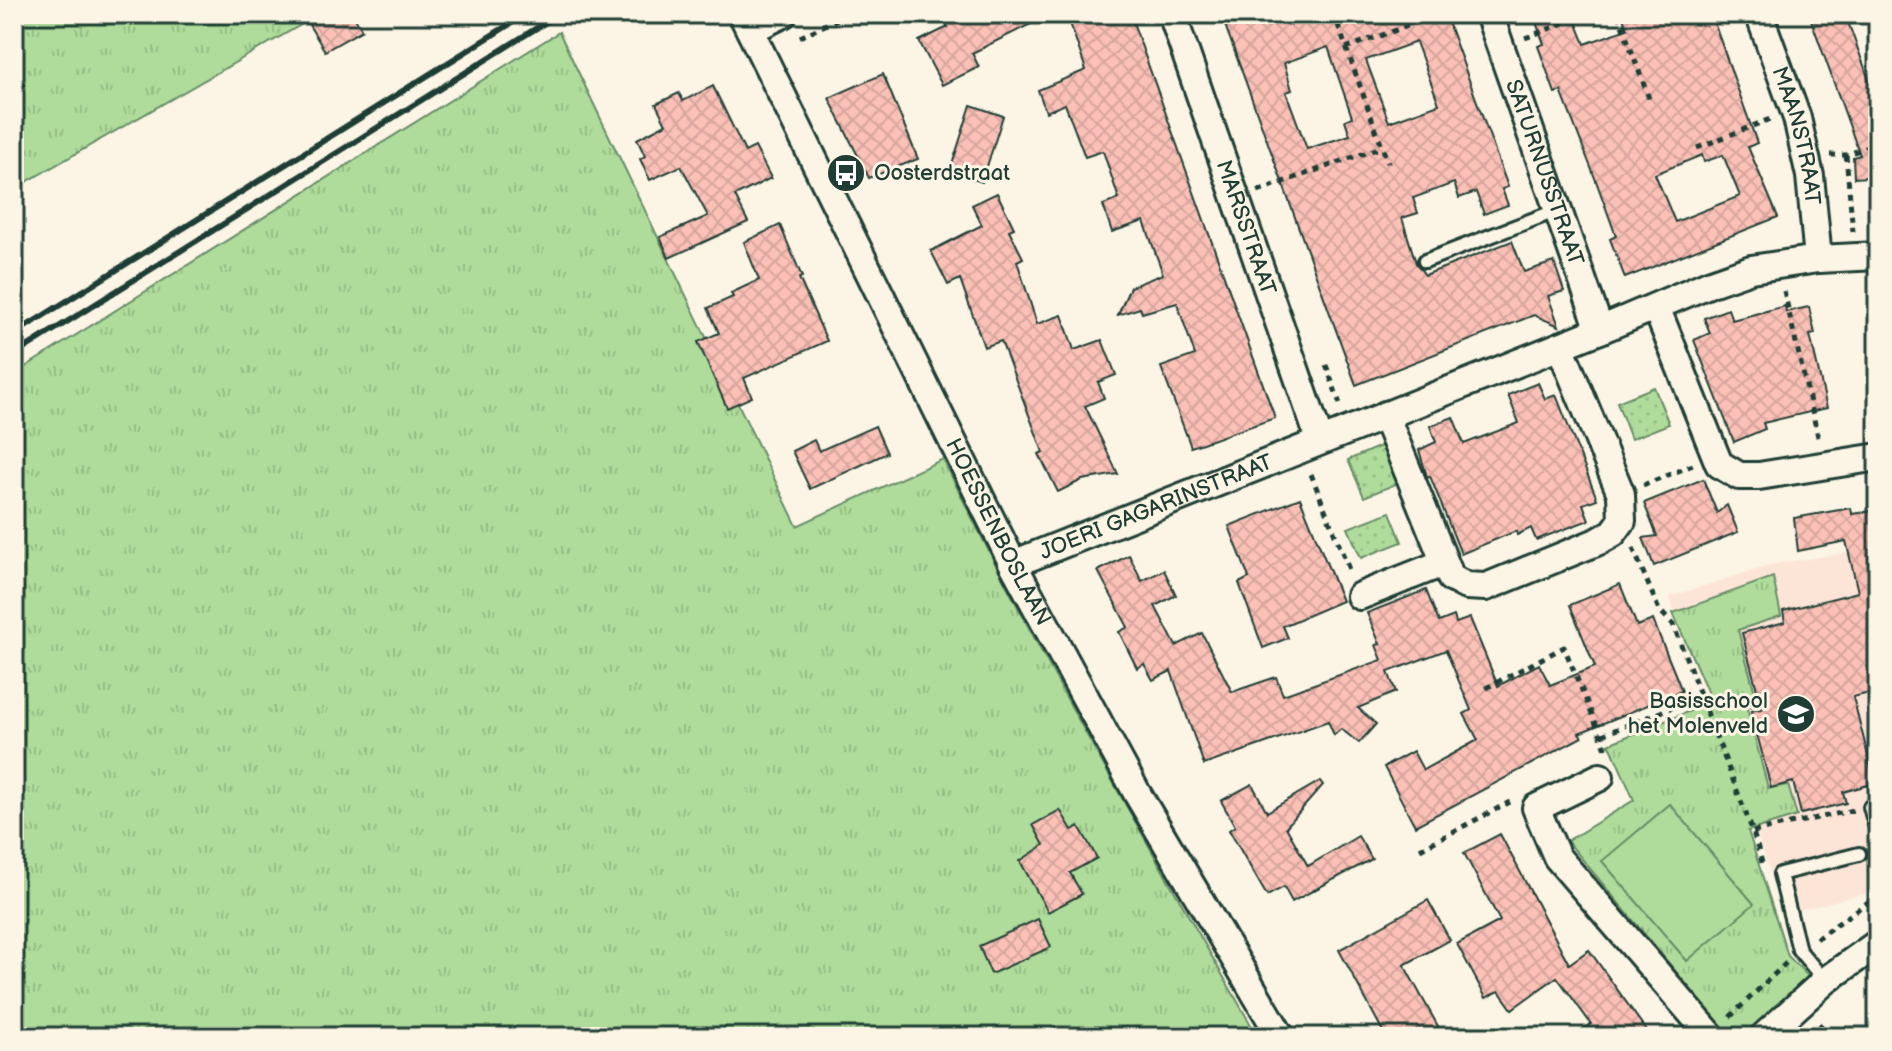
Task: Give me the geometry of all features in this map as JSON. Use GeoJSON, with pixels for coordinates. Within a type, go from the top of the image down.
{"type":"FeatureCollection","features":[{"type":"Feature","properties":{"kind":"street"},"geometry":{"type":"LineString","coordinates":[[746,22],[783,14]]}},
{"type":"Feature","properties":{"kind":"street","name":"MARSSTRAAT"},"geometry":{"type":"LineString","coordinates":[[1172,14],[1236,199],[1310,445]]}},
{"type":"Feature","properties":{"kind":"street","name":"SATURNUSSTRAAT"},"geometry":{"type":"LineString","coordinates":[[1489,14],[1600,330]]}},
{"type":"Feature","properties":{"kind":"street","name":"MAANSTRAAT"},"geometry":{"type":"LineString","coordinates":[[1759,14],[1794,110],[1806,157],[1818,259]]}},
{"type":"Feature","properties":{"kind":"street","name":"HOESSENBOSLAAN"},"geometry":{"type":"LineString","coordinates":[[746,22],[1013,564],[1138,795],[1281,1037]]}},
{"type":"Feature","properties":{"kind":"street","name":"JOERI GAGARINSTRAAT"},"geometry":{"type":"LineString","coordinates":[[1013,564],[1725,278],[1751,269],[1818,259],[1867,257]]}},
{"type":"Feature","properties":{"kind":"street"},"geometry":{"type":"LineString","coordinates":[[1656,307],[1719,464],[1739,476],[1759,476],[1878,457]]}},
{"type":"Feature","properties":{"kind":"street"},"geometry":{"type":"LineString","coordinates":[[1385,415],[1451,578],[1466,586],[1486,587],[1599,541],[1613,533],[1622,521],[1621,494],[1560,346]]}},
{"type":"Feature","properties":{"kind":"street"},"geometry":{"type":"LineString","coordinates":[[1360,596],[1443,563]]}},
{"type":"Feature","properties":{"kind":"street"},"geometry":{"type":"LineString","coordinates":[[1600,777],[1537,810],[1557,857],[1711,1036]]}},
{"type":"Feature","properties":{"kind":"street"},"geometry":{"type":"LineString","coordinates":[[1763,1037],[1825,981],[1878,943]]}},
{"type":"Feature","properties":{"kind":"lane"},"geometry":{"type":"LineString","coordinates":[[1425,261],[1558,210]]}},
{"type":"Feature","properties":{"kind":"lane"},"geometry":{"type":"LineString","coordinates":[[1870,807],[1878,835]]}},
{"type":"Feature","properties":{"kind":"lane"},"geometry":{"type":"LineString","coordinates":[[1825,981],[1799,950],[1780,874],[1859,854]]}},
{"type":"Feature","properties":{"kind":"path"},"geometry":{"type":"LineString","coordinates":[[763,55],[848,14]]}},
{"type":"Feature","properties":{"kind":"path"},"geometry":{"type":"LineString","coordinates":[[1334,14],[1388,163]]}},
{"type":"Feature","properties":{"kind":"path"},"geometry":{"type":"LineString","coordinates":[[1346,48],[1441,14]]}},
{"type":"Feature","properties":{"kind":"path"},"geometry":{"type":"LineString","coordinates":[[1501,47],[1587,14]]}},
{"type":"Feature","properties":{"kind":"path"},"geometry":{"type":"LineString","coordinates":[[1618,14],[1651,104]]}},
{"type":"Feature","properties":{"kind":"path"},"geometry":{"type":"LineString","coordinates":[[1697,148],[1794,110]]}},
{"type":"Feature","properties":{"kind":"path"},"geometry":{"type":"LineString","coordinates":[[1806,157],[1846,155],[1878,143]]}},
{"type":"Feature","properties":{"kind":"path"},"geometry":{"type":"LineString","coordinates":[[1236,199],[1382,147]]}},
{"type":"Feature","properties":{"kind":"path"},"geometry":{"type":"LineString","coordinates":[[1846,155],[1867,257]]}},
{"type":"Feature","properties":{"kind":"path"},"geometry":{"type":"LineString","coordinates":[[1778,266],[1824,465]]}},
{"type":"Feature","properties":{"kind":"path","name":"JOERI GAGARINSTRAAT"},"geometry":{"type":"LineString","coordinates":[[1310,445],[1360,596]]}},
{"type":"Feature","properties":{"kind":"path"},"geometry":{"type":"LineString","coordinates":[[1621,494],[1716,456]]}},
{"type":"Feature","properties":{"kind":"path"},"geometry":{"type":"LineString","coordinates":[[1622,521],[1659,610],[1673,624],[1753,832],[1766,877],[1780,874]]}},
{"type":"Feature","properties":{"kind":"path"},"geometry":{"type":"LineString","coordinates":[[1486,688],[1564,647],[1608,752],[1600,777]]}},
{"type":"Feature","properties":{"kind":"path"},"geometry":{"type":"LineString","coordinates":[[1601,735],[1701,696]]}},
{"type":"Feature","properties":{"kind":"path"},"geometry":{"type":"LineString","coordinates":[[1420,849],[1514,800],[1537,810]]}},
{"type":"Feature","properties":{"kind":"path"},"geometry":{"type":"LineString","coordinates":[[1753,832],[1870,807]]}},
{"type":"Feature","properties":{"kind":"path"},"geometry":{"type":"LineString","coordinates":[[1711,1036],[1799,950],[1878,895]]}},
{"type":"Feature","properties":{"kind":"shaded area","name":"Basisschool het Molenveld"},"geometry":{"type":"Polygon","coordinates":[[[1878,548],[1878,887],[1864,894],[1783,914],[1757,832],[1669,597],[1769,565],[1878,548]]]}},
{"type":"Feature","properties":{"kind":"green space"},"geometry":{"type":"Polygon","coordinates":[[[14,14],[320,14],[14,189],[14,14]]]}},
{"type":"Feature","properties":{"kind":"green space"},"geometry":{"type":"Polygon","coordinates":[[[559,32],[797,526],[943,459],[1056,679],[1258,1037],[14,1037],[14,374],[559,32]]]}},
{"type":"Feature","properties":{"kind":"green space"},"geometry":{"type":"Polygon","coordinates":[[[1654,387],[1669,424],[1631,439],[1617,402],[1654,387]]]}},
{"type":"Feature","properties":{"kind":"green space"},"geometry":{"type":"Polygon","coordinates":[[[1383,445],[1401,482],[1364,497],[1348,460],[1383,445]]]}},
{"type":"Feature","properties":{"kind":"green space"},"geometry":{"type":"Polygon","coordinates":[[[1390,512],[1402,542],[1361,558],[1348,528],[1390,512]]]}},
{"type":"Feature","properties":{"kind":"green space"},"geometry":{"type":"Polygon","coordinates":[[[1773,577],[1781,616],[1738,630],[1758,704],[1747,708],[1768,788],[1788,785],[1797,816],[1748,831],[1788,956],[1808,976],[1750,1032],[1726,1032],[1567,841],[1634,800],[1610,745],[1606,745],[1712,702],[1673,613],[1773,577]]]}},
{"type":"Feature","properties":{"kind":"green space"},"geometry":{"type":"Polygon","coordinates":[[[1670,804],[1754,904],[1687,961],[1602,861],[1670,804]]]}},
{"type":"Feature","properties":{"kind":"building"},"geometry":{"type":"Polygon","coordinates":[[[328,14],[353,14],[362,30],[325,51],[309,25],[328,14]]]}},
{"type":"Feature","properties":{"kind":"building"},"geometry":{"type":"Polygon","coordinates":[[[941,14],[1051,14],[972,53],[979,67],[942,85],[919,41],[948,27],[941,14]]]}},
{"type":"Feature","properties":{"kind":"building"},"geometry":{"type":"Polygon","coordinates":[[[1067,14],[1130,14],[1275,418],[1191,447],[1161,367],[1195,355],[1177,303],[1142,313],[1140,308],[1118,315],[1130,287],[1163,274],[1144,221],[1112,232],[1103,205],[1119,199],[1103,151],[1085,157],[1065,104],[1046,112],[1038,90],[1086,70],[1067,14]]]}},
{"type":"Feature","properties":{"kind":"building"},"geometry":{"type":"Polygon","coordinates":[[[1221,14],[1445,14],[1508,187],[1502,189],[1508,205],[1484,214],[1476,192],[1459,198],[1454,183],[1413,198],[1418,213],[1402,218],[1416,263],[1425,275],[1512,241],[1524,272],[1554,262],[1564,291],[1548,296],[1559,326],[1534,315],[1356,385],[1221,14]],[[1416,42],[1366,60],[1389,122],[1439,104],[1416,42]],[[1328,47],[1284,63],[1292,90],[1286,92],[1307,149],[1350,135],[1345,120],[1352,117],[1328,47]]]}},
{"type":"Feature","properties":{"kind":"building"},"geometry":{"type":"Polygon","coordinates":[[[1533,14],[1573,14],[1585,44],[1627,29],[1622,14],[1711,14],[1757,143],[1748,147],[1778,217],[1625,278],[1610,239],[1616,236],[1595,178],[1561,91],[1555,93],[1538,46],[1544,44],[1533,14]],[[1702,155],[1655,174],[1675,222],[1740,196],[1723,155],[1704,162],[1702,155]]]}},
{"type":"Feature","properties":{"kind":"building"},"geometry":{"type":"Polygon","coordinates":[[[1809,14],[1845,14],[1878,104],[1878,196],[1875,197],[1868,177],[1854,178],[1853,157],[1860,155],[1809,14]]]}},
{"type":"Feature","properties":{"kind":"building"},"geometry":{"type":"Polygon","coordinates":[[[883,74],[918,159],[869,178],[829,98],[883,74]]]}},
{"type":"Feature","properties":{"kind":"building"},"geometry":{"type":"Polygon","coordinates":[[[713,86],[745,152],[755,147],[771,178],[735,196],[748,222],[669,258],[660,237],[708,216],[681,166],[650,180],[640,159],[645,156],[637,139],[666,124],[656,104],[679,93],[683,101],[713,86]]]}},
{"type":"Feature","properties":{"kind":"building"},"geometry":{"type":"Polygon","coordinates":[[[971,105],[1003,116],[982,182],[950,171],[971,105]]]}},
{"type":"Feature","properties":{"kind":"building"},"geometry":{"type":"Polygon","coordinates":[[[997,193],[1014,228],[1009,230],[1023,258],[1017,261],[1037,324],[1062,315],[1074,350],[1102,340],[1116,375],[1098,382],[1104,398],[1085,406],[1118,474],[1082,480],[1058,492],[1039,454],[1043,452],[1001,341],[984,347],[960,279],[948,285],[931,251],[982,225],[972,205],[997,193]]]}},
{"type":"Feature","properties":{"kind":"building"},"geometry":{"type":"Polygon","coordinates":[[[780,225],[827,341],[744,378],[752,397],[727,408],[698,342],[719,333],[708,308],[759,280],[744,242],[780,225]]]}},
{"type":"Feature","properties":{"kind":"building"},"geometry":{"type":"Polygon","coordinates":[[[1785,306],[1786,312],[1809,307],[1815,334],[1810,335],[1827,408],[1763,423],[1765,429],[1734,442],[1694,340],[1710,333],[1704,318],[1728,309],[1732,320],[1785,306]]]}},
{"type":"Feature","properties":{"kind":"building"},"geometry":{"type":"Polygon","coordinates":[[[1538,383],[1545,399],[1556,395],[1597,499],[1583,504],[1589,520],[1536,540],[1531,528],[1517,535],[1516,531],[1461,554],[1430,476],[1427,477],[1419,450],[1436,442],[1430,426],[1453,417],[1464,444],[1519,423],[1508,395],[1538,383]]]}},
{"type":"Feature","properties":{"kind":"building"},"geometry":{"type":"Polygon","coordinates":[[[875,426],[887,453],[810,489],[792,451],[814,440],[819,451],[875,426]]]}},
{"type":"Feature","properties":{"kind":"building"},"geometry":{"type":"Polygon","coordinates":[[[1703,479],[1717,513],[1727,505],[1738,532],[1654,566],[1643,538],[1657,536],[1644,503],[1703,479]]]}},
{"type":"Feature","properties":{"kind":"building"},"geometry":{"type":"Polygon","coordinates":[[[1300,498],[1342,601],[1283,626],[1288,638],[1263,648],[1239,583],[1249,578],[1229,526],[1300,498]]]}},
{"type":"Feature","properties":{"kind":"building"},"geometry":{"type":"Polygon","coordinates":[[[1851,508],[1852,514],[1878,510],[1878,691],[1853,697],[1875,783],[1843,792],[1846,803],[1801,814],[1793,782],[1771,788],[1751,711],[1762,709],[1742,633],[1785,622],[1783,611],[1858,592],[1846,541],[1798,551],[1794,518],[1851,508]]]}},
{"type":"Feature","properties":{"kind":"building"},"geometry":{"type":"Polygon","coordinates":[[[1129,555],[1142,581],[1164,570],[1176,595],[1155,606],[1176,646],[1202,633],[1232,692],[1276,677],[1283,695],[1382,660],[1376,645],[1380,644],[1367,613],[1426,590],[1439,622],[1454,616],[1456,623],[1470,618],[1498,686],[1539,664],[1550,685],[1595,667],[1570,605],[1620,584],[1637,626],[1653,620],[1682,691],[1579,733],[1582,737],[1415,826],[1384,767],[1413,751],[1423,770],[1478,740],[1464,714],[1471,710],[1446,650],[1388,672],[1396,692],[1358,708],[1376,724],[1359,743],[1341,729],[1334,735],[1328,721],[1204,765],[1171,671],[1153,680],[1144,664],[1137,668],[1119,632],[1128,627],[1098,571],[1129,555]]]}},
{"type":"Feature","properties":{"kind":"building"},"geometry":{"type":"Polygon","coordinates":[[[1320,781],[1323,785],[1286,827],[1308,866],[1358,836],[1372,859],[1292,902],[1284,887],[1267,896],[1229,830],[1235,826],[1221,801],[1252,784],[1267,812],[1320,781]]]}},
{"type":"Feature","properties":{"kind":"building"},"geometry":{"type":"Polygon","coordinates":[[[1060,810],[1072,830],[1079,826],[1097,858],[1070,873],[1082,894],[1048,912],[1020,861],[1044,845],[1033,825],[1060,810]]]}},
{"type":"Feature","properties":{"kind":"building"},"geometry":{"type":"Polygon","coordinates":[[[1500,834],[1569,964],[1589,950],[1651,1037],[1572,1037],[1591,1024],[1557,977],[1512,1009],[1499,991],[1486,998],[1457,944],[1500,921],[1464,853],[1500,834]]]}},
{"type":"Feature","properties":{"kind":"building"},"geometry":{"type":"Polygon","coordinates":[[[1428,900],[1450,940],[1404,965],[1444,1037],[1386,1037],[1339,950],[1428,900]]]}},
{"type":"Feature","properties":{"kind":"building"},"geometry":{"type":"Polygon","coordinates":[[[1038,919],[1051,947],[991,974],[979,946],[1038,919]]]}},
{"type":"Feature","properties":{"kind":"railway"},"geometry":{"type":"LineString","coordinates":[[14,334],[526,14]]}},
{"type":"Feature","properties":{"kind":"railway"},"geometry":{"type":"LineString","coordinates":[[14,355],[559,14]]}},
{"type":"Feature","properties":{"kind":"place","name":"Oosterdstraat"},"geometry":{"type":"Point","coordinates":[846,173]}},
{"type":"Feature","properties":{"kind":"place","name":"Basisschool het Molenveld"},"geometry":{"type":"Point","coordinates":[1796,714]}}]}
